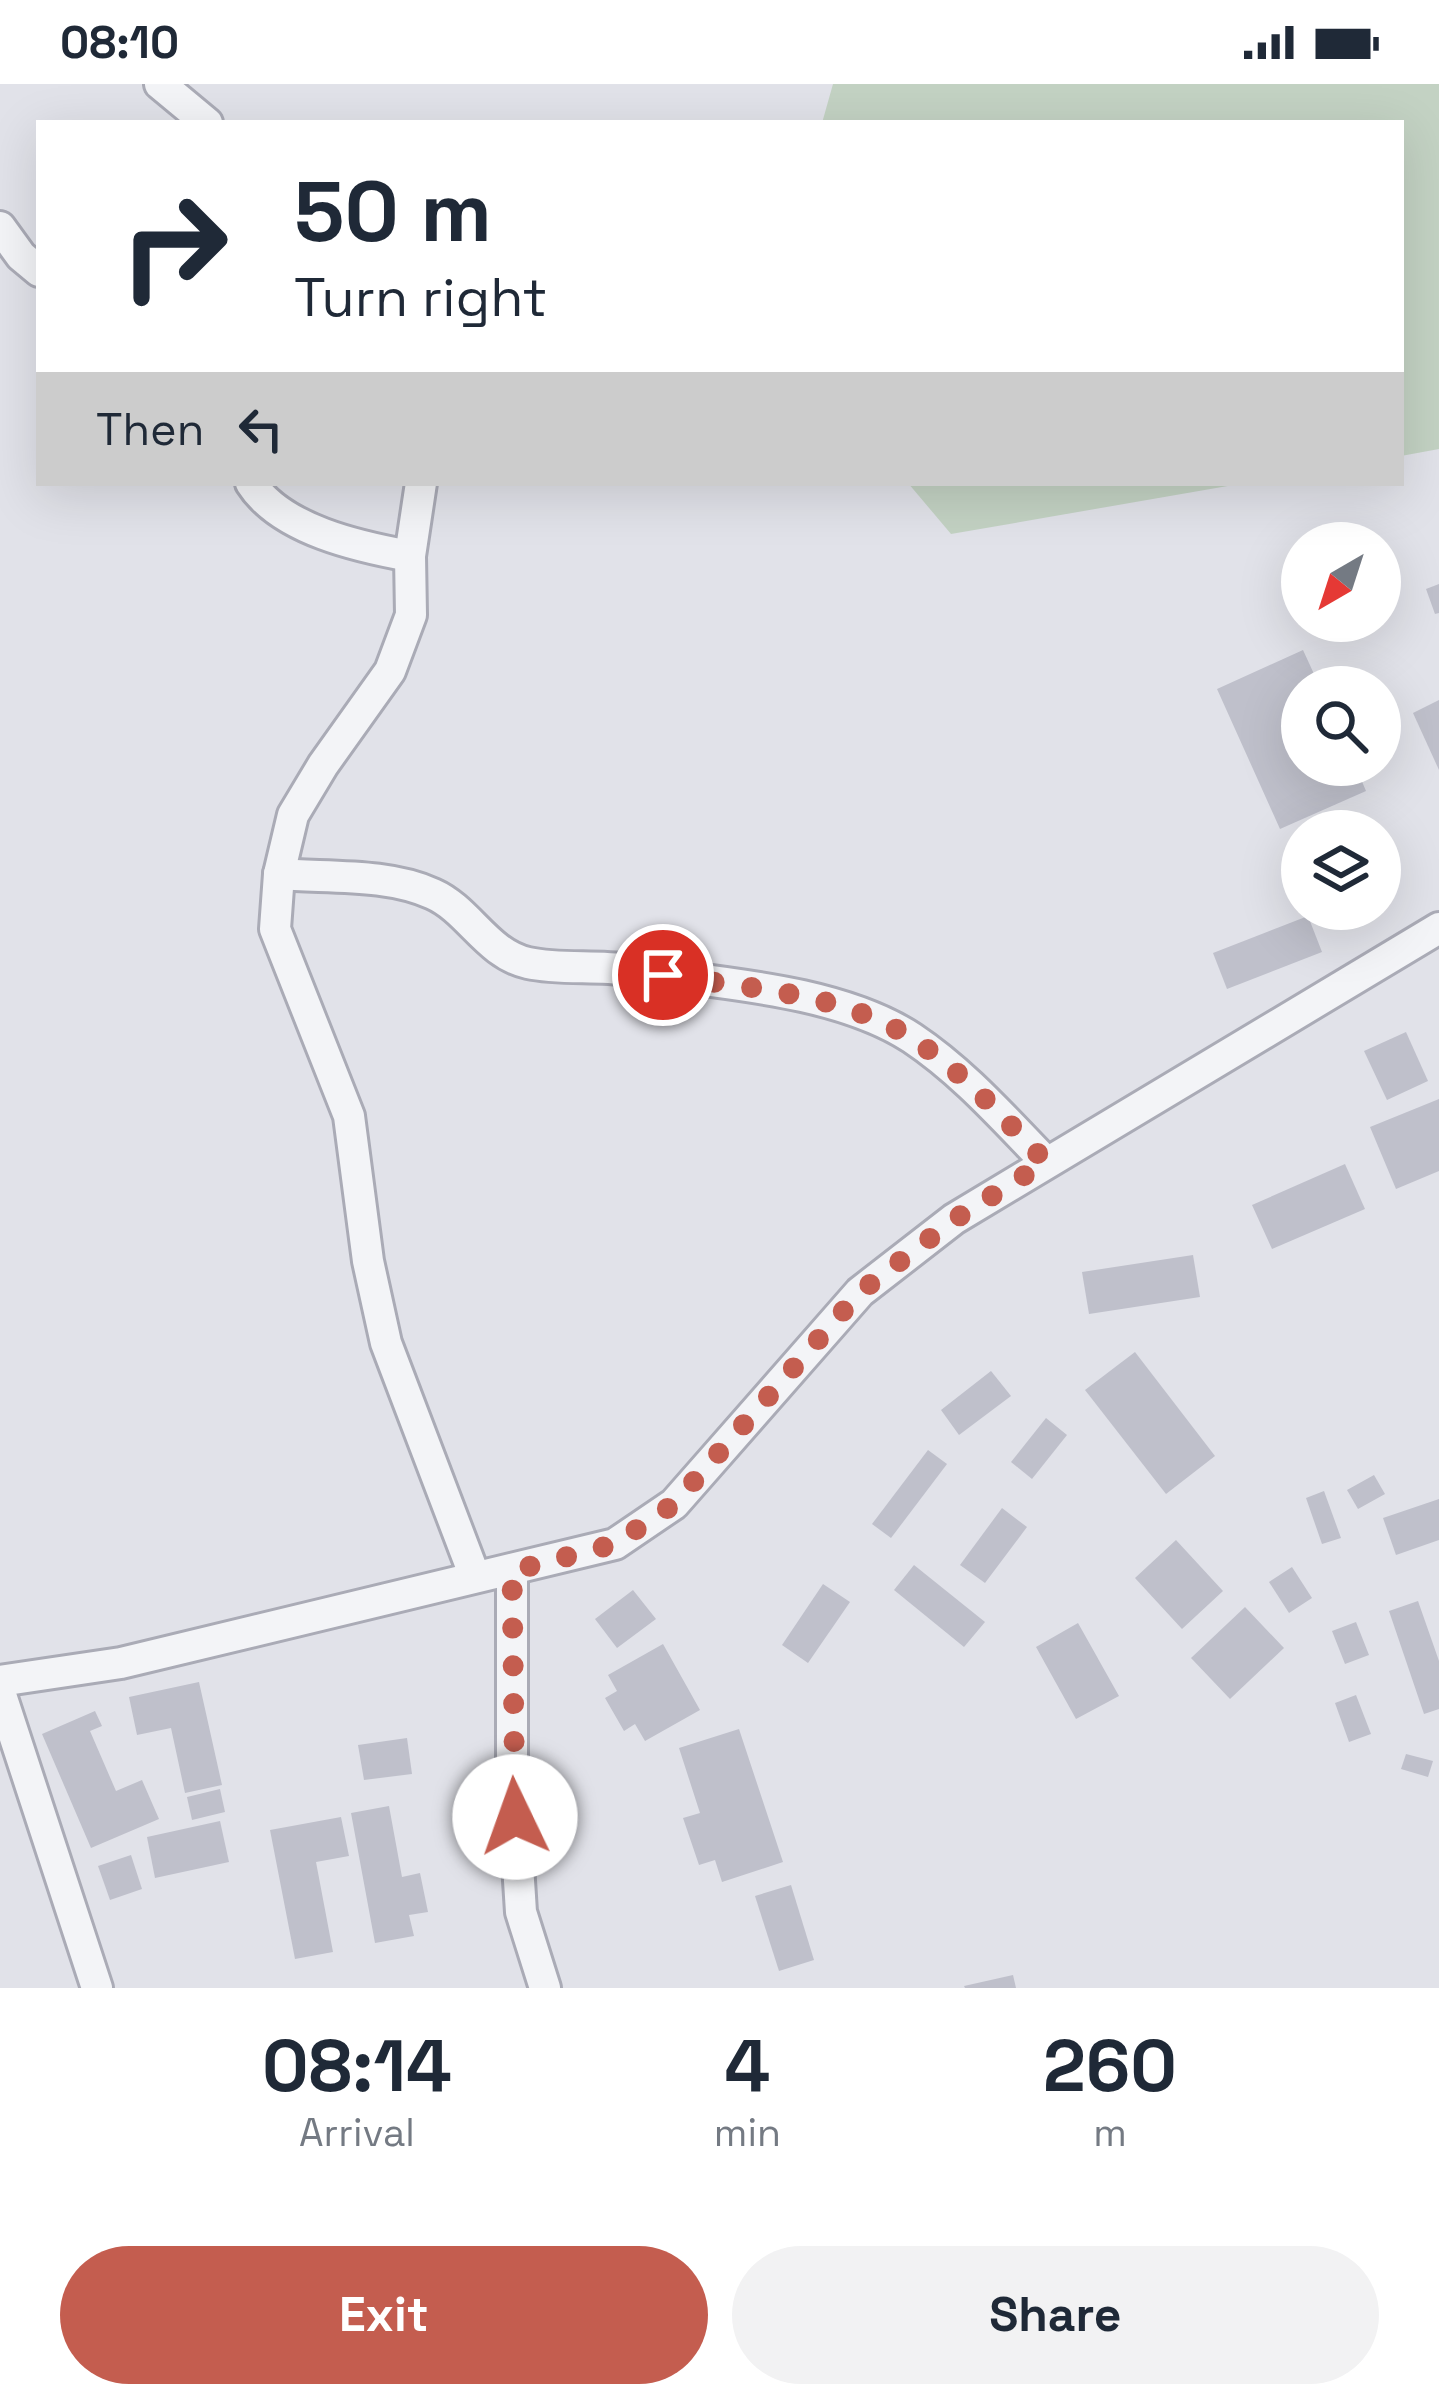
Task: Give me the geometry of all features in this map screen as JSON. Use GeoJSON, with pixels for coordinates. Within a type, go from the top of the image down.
{"type":"FeatureCollection","features":[{"type":"Feature","properties":{"kind":"street"},"geometry":{"type":"LineString","coordinates":[[160,84],[203,120]]}},
{"type":"Feature","properties":{"kind":"street"},"geometry":{"type":"LineString","coordinates":[[0,227],[36,268]]}},
{"type":"Feature","properties":{"kind":"street"},"geometry":{"type":"LineString","coordinates":[[253,486],[289,514],[344,544],[410,556]]}},
{"type":"Feature","properties":{"kind":"street"},"geometry":{"type":"LineString","coordinates":[[421,486],[410,556],[411,615],[390,671],[293,815],[279,874],[275,929],[349,1116],[368,1261],[386,1343],[475,1577]]}},
{"type":"Feature","properties":{"kind":"street"},"geometry":{"type":"LineString","coordinates":[[279,874],[394,883],[433,894],[464,916],[488,942],[525,963],[621,969],[852,1010],[926,1049],[973,1087],[1046,1162]]}},
{"type":"Feature","properties":{"kind":"street"},"geometry":{"type":"LineString","coordinates":[[0,1681],[121,1663],[615,1544],[674,1504],[860,1292],[955,1219],[1439,928]]}},
{"type":"Feature","properties":{"kind":"street"},"geometry":{"type":"LineString","coordinates":[[512,1571],[512,1770],[521,1912],[544,1988]]}},
{"type":"Feature","properties":{"kind":"street"},"geometry":{"type":"LineString","coordinates":[[0,1692],[97,1988]]}},
{"type":"Feature","properties":{"kind":"green space"},"geometry":{"type":"Polygon","coordinates":[[[833,84],[1439,84],[1439,449],[1404,455],[1404,120],[823,120],[833,84]]]}},
{"type":"Feature","properties":{"kind":"green space"},"geometry":{"type":"Polygon","coordinates":[[[911,486],[1228,486],[951,534],[911,486]]]}},
{"type":"Feature","properties":{"kind":"building"},"geometry":{"type":"Polygon","coordinates":[[[1439,584],[1439,613],[1435,614],[1426,589],[1439,584]]]}},
{"type":"Feature","properties":{"kind":"building"},"geometry":{"type":"Polygon","coordinates":[[[1303,650],[1310,666],[1281,666],[1281,786],[1364,786],[1366,791],[1323,810],[1281,810],[1280,829],[1217,689],[1303,650]]]}},
{"type":"Feature","properties":{"kind":"building"},"geometry":{"type":"Polygon","coordinates":[[[1439,700],[1439,770],[1413,713],[1439,700]]]}},
{"type":"Feature","properties":{"kind":"building"},"geometry":{"type":"Polygon","coordinates":[[[1281,927],[1313,930],[1322,952],[1227,989],[1213,953],[1281,927]]]}},
{"type":"Feature","properties":{"kind":"building"},"geometry":{"type":"Polygon","coordinates":[[[1406,1032],[1428,1081],[1387,1100],[1364,1051],[1406,1032]]]}},
{"type":"Feature","properties":{"kind":"building"},"geometry":{"type":"Polygon","coordinates":[[[1439,1099],[1439,1171],[1396,1189],[1370,1127],[1439,1099]]]}},
{"type":"Feature","properties":{"kind":"building"},"geometry":{"type":"Polygon","coordinates":[[[1345,1164],[1365,1209],[1272,1249],[1252,1205],[1345,1164]]]}},
{"type":"Feature","properties":{"kind":"building"},"geometry":{"type":"Polygon","coordinates":[[[1193,1255],[1200,1297],[1089,1314],[1082,1272],[1193,1255]]]}},
{"type":"Feature","properties":{"kind":"building"},"geometry":{"type":"Polygon","coordinates":[[[1135,1352],[1215,1456],[1166,1494],[1085,1390],[1135,1352]]]}},
{"type":"Feature","properties":{"kind":"building"},"geometry":{"type":"Polygon","coordinates":[[[991,1371],[1011,1396],[959,1435],[941,1410],[991,1371]]]}},
{"type":"Feature","properties":{"kind":"building"},"geometry":{"type":"Polygon","coordinates":[[[1046,1418],[1067,1435],[1032,1479],[1011,1462],[1046,1418]]]}},
{"type":"Feature","properties":{"kind":"building"},"geometry":{"type":"Polygon","coordinates":[[[928,1450],[947,1464],[891,1538],[872,1524],[928,1450]]]}},
{"type":"Feature","properties":{"kind":"building"},"geometry":{"type":"Polygon","coordinates":[[[1374,1475],[1385,1494],[1358,1509],[1347,1490],[1374,1475]]]}},
{"type":"Feature","properties":{"kind":"building"},"geometry":{"type":"Polygon","coordinates":[[[1324,1491],[1341,1538],[1322,1544],[1306,1498],[1324,1491]]]}},
{"type":"Feature","properties":{"kind":"building"},"geometry":{"type":"Polygon","coordinates":[[[1439,1499],[1439,1540],[1396,1555],[1383,1518],[1439,1499]]]}},
{"type":"Feature","properties":{"kind":"building"},"geometry":{"type":"Polygon","coordinates":[[[1002,1508],[1027,1527],[985,1583],[960,1565],[1002,1508]]]}},
{"type":"Feature","properties":{"kind":"building"},"geometry":{"type":"Polygon","coordinates":[[[1176,1540],[1223,1591],[1182,1629],[1135,1578],[1176,1540]]]}},
{"type":"Feature","properties":{"kind":"building"},"geometry":{"type":"Polygon","coordinates":[[[914,1565],[985,1622],[964,1647],[894,1590],[914,1565]]]}},
{"type":"Feature","properties":{"kind":"building"},"geometry":{"type":"Polygon","coordinates":[[[1292,1567],[1312,1598],[1289,1613],[1269,1582],[1292,1567]]]}},
{"type":"Feature","properties":{"kind":"building"},"geometry":{"type":"Polygon","coordinates":[[[823,1584],[850,1602],[808,1663],[782,1645],[823,1584]]]}},
{"type":"Feature","properties":{"kind":"building"},"geometry":{"type":"Polygon","coordinates":[[[633,1590],[656,1619],[617,1648],[595,1619],[633,1590]]]}},
{"type":"Feature","properties":{"kind":"building"},"geometry":{"type":"Polygon","coordinates":[[[1418,1601],[1439,1661],[1439,1709],[1424,1714],[1389,1611],[1418,1601]]]}},
{"type":"Feature","properties":{"kind":"building"},"geometry":{"type":"Polygon","coordinates":[[[1245,1607],[1284,1648],[1230,1699],[1191,1658],[1245,1607]]]}},
{"type":"Feature","properties":{"kind":"building"},"geometry":{"type":"Polygon","coordinates":[[[1356,1622],[1369,1655],[1345,1664],[1332,1631],[1356,1622]]]}},
{"type":"Feature","properties":{"kind":"building"},"geometry":{"type":"Polygon","coordinates":[[[1078,1623],[1119,1696],[1076,1719],[1036,1647],[1078,1623]]]}},
{"type":"Feature","properties":{"kind":"building"},"geometry":{"type":"Polygon","coordinates":[[[663,1644],[700,1710],[645,1741],[635,1724],[624,1731],[605,1698],[617,1691],[608,1675],[663,1644]]]}},
{"type":"Feature","properties":{"kind":"building"},"geometry":{"type":"Polygon","coordinates":[[[199,1682],[222,1785],[185,1793],[171,1728],[137,1735],[129,1697],[199,1682]]]}},
{"type":"Feature","properties":{"kind":"building"},"geometry":{"type":"Polygon","coordinates":[[[1356,1695],[1371,1734],[1349,1742],[1335,1703],[1356,1695]]]}},
{"type":"Feature","properties":{"kind":"building"},"geometry":{"type":"Polygon","coordinates":[[[95,1711],[102,1726],[90,1731],[116,1791],[142,1780],[159,1819],[91,1848],[42,1734],[95,1711]]]}},
{"type":"Feature","properties":{"kind":"building"},"geometry":{"type":"Polygon","coordinates":[[[739,1729],[783,1862],[722,1882],[715,1860],[699,1865],[683,1818],[700,1813],[679,1748],[739,1729]]]}},
{"type":"Feature","properties":{"kind":"building"},"geometry":{"type":"Polygon","coordinates":[[[407,1738],[412,1774],[364,1780],[358,1745],[407,1738]]]}},
{"type":"Feature","properties":{"kind":"building"},"geometry":{"type":"Polygon","coordinates":[[[1406,1754],[1433,1761],[1428,1777],[1401,1769],[1406,1754]]]}},
{"type":"Feature","properties":{"kind":"building"},"geometry":{"type":"Polygon","coordinates":[[[220,1789],[225,1812],[192,1820],[187,1797],[220,1789]]]}},
{"type":"Feature","properties":{"kind":"building"},"geometry":{"type":"Polygon","coordinates":[[[389,1806],[402,1877],[420,1873],[428,1912],[409,1915],[414,1936],[375,1943],[351,1813],[389,1806]]]}},
{"type":"Feature","properties":{"kind":"building"},"geometry":{"type":"Polygon","coordinates":[[[341,1817],[349,1856],[316,1862],[333,1952],[295,1959],[270,1830],[341,1817]]]}},
{"type":"Feature","properties":{"kind":"building"},"geometry":{"type":"Polygon","coordinates":[[[220,1821],[229,1862],[155,1878],[147,1837],[220,1821]]]}},
{"type":"Feature","properties":{"kind":"building"},"geometry":{"type":"Polygon","coordinates":[[[131,1855],[142,1889],[110,1900],[98,1866],[131,1855]]]}},
{"type":"Feature","properties":{"kind":"building"},"geometry":{"type":"Polygon","coordinates":[[[791,1885],[814,1960],[779,1971],[755,1896],[791,1885]]]}},
{"type":"Feature","properties":{"kind":"building"},"geometry":{"type":"Polygon","coordinates":[[[1013,1975],[1016,1988],[964,1986],[1013,1975]]]}},
{"type":"Feature","properties":{"kind":"route"},"geometry":{"type":"LineString","coordinates":[[515,1817],[512,1571],[615,1544],[674,1504],[860,1292],[955,1219],[1046,1162],[973,1087],[910,1037],[852,1010],[663,975]]}}]}
